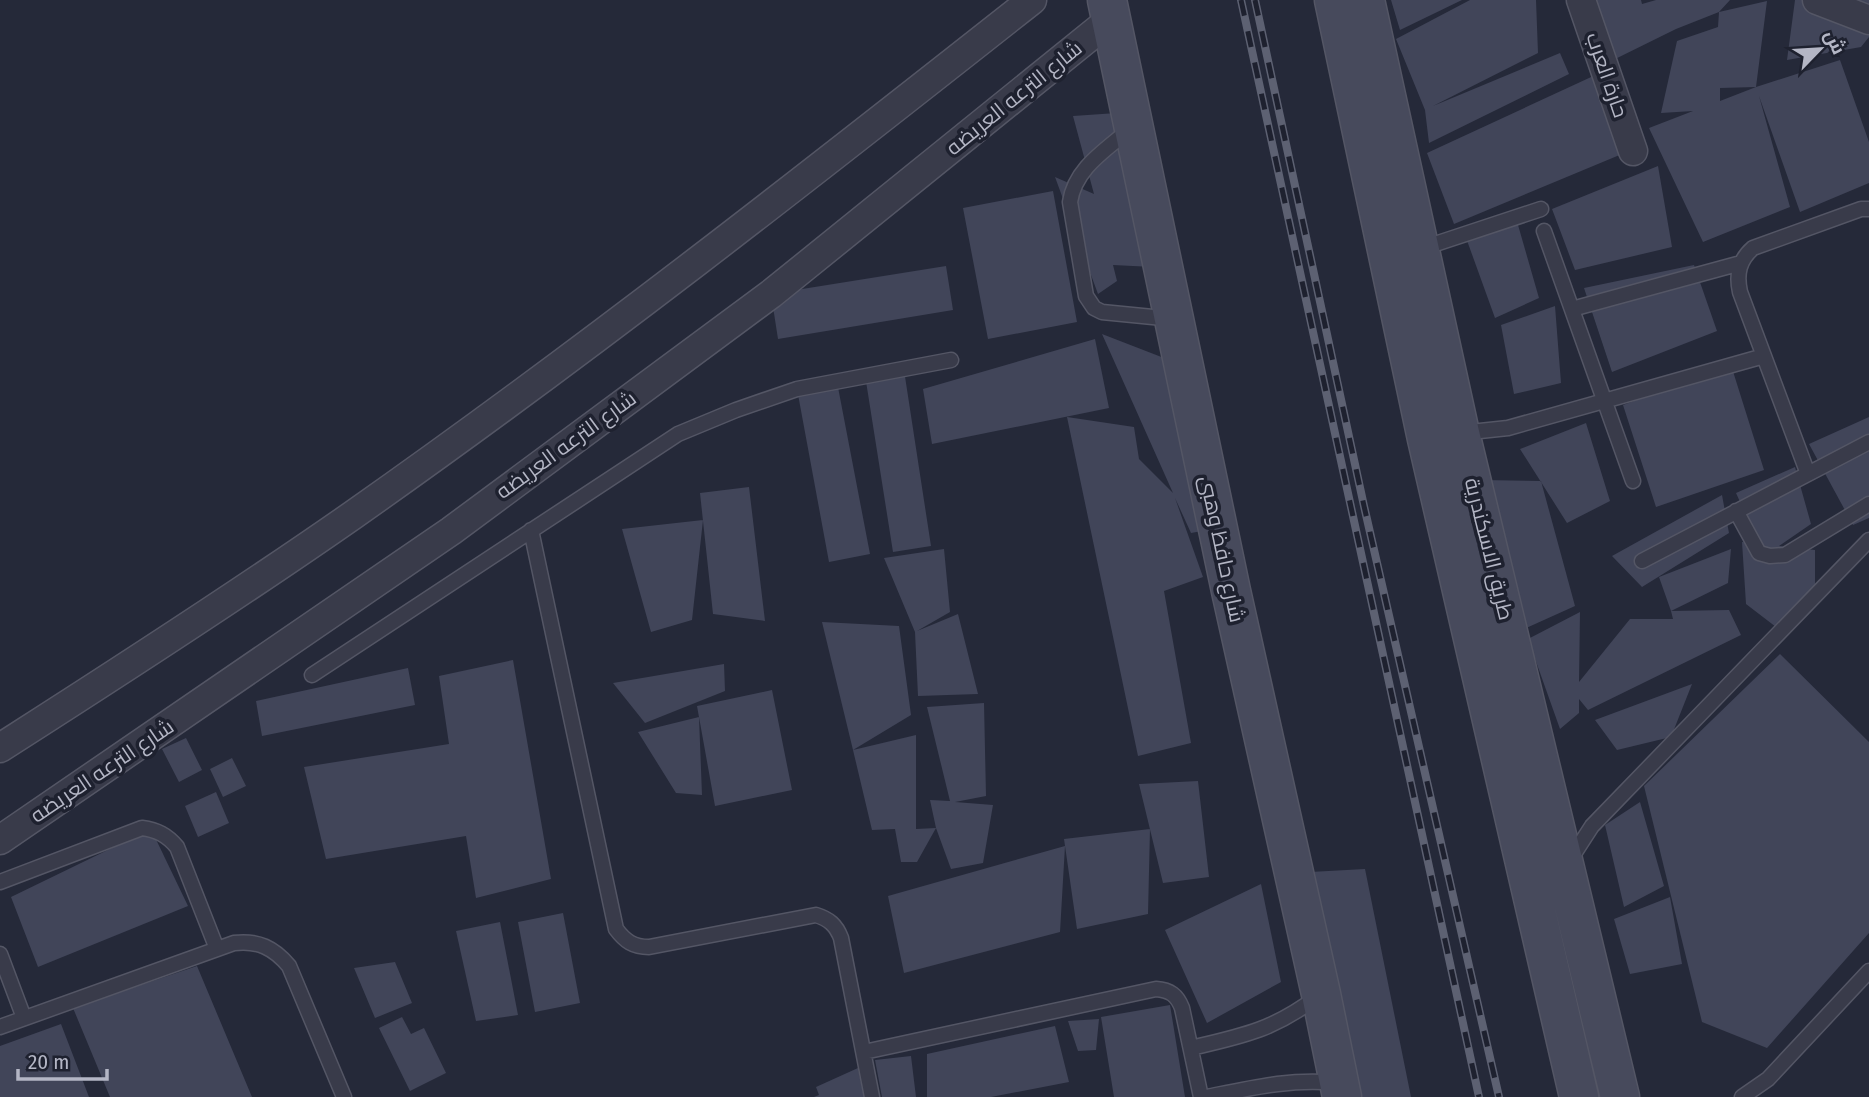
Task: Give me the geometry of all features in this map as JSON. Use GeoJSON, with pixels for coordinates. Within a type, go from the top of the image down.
{"type":"FeatureCollection","features":[{"type":"Feature","properties":{"kind":"main road","name":"طريق الاسكندرية"},"geometry":{"type":"LineString","coordinates":[[1334,0],[1444,436],[1566,867],[1620,1097]]}},
{"type":"Feature","properties":{"kind":"main road","name":"طريق الاسكندرية"},"geometry":{"type":"LineString","coordinates":[[1365,0],[1421,249],[1444,436],[1541,935],[1579,1097]]}},
{"type":"Feature","properties":{"kind":"main road","name":"شارع حافظ وهبى"},"geometry":{"type":"LineString","coordinates":[[1109,10],[1231,591],[1340,1090]]}},
{"type":"Feature","properties":{"kind":"main road"},"geometry":{"type":"LineString","coordinates":[[1530,881],[1536,884],[1551,883],[1558,880],[1566,867]]}},
{"type":"Feature","properties":{"kind":"main road"},"geometry":{"type":"LineString","coordinates":[[1541,935],[1556,927],[1565,927],[1581,933]]}},
{"type":"Feature","properties":{"kind":"street"},"geometry":{"type":"LineString","coordinates":[[0,748],[340,524],[482,422],[617,323],[1032,0]]}},
{"type":"Feature","properties":{"kind":"street","name":"حارة العرب"},"geometry":{"type":"LineString","coordinates":[[1581,0],[1633,151]]}},
{"type":"Feature","properties":{"kind":"street"},"geometry":{"type":"LineString","coordinates":[[1817,0],[1869,20]]}},
{"type":"Feature","properties":{"kind":"street","name":"شارع الترعه العريضه"},"geometry":{"type":"LineString","coordinates":[[0,840],[495,498],[771,294],[1109,10]]}},
{"type":"Feature","properties":{"kind":"lane"},"geometry":{"type":"LineString","coordinates":[[1133,126],[1083,170],[1074,183],[1070,202],[1086,296],[1094,307],[1102,312],[1174,319]]}},
{"type":"Feature","properties":{"kind":"lane"},"geometry":{"type":"LineString","coordinates":[[1421,249],[1541,209]]}},
{"type":"Feature","properties":{"kind":"lane"},"geometry":{"type":"LineString","coordinates":[[1808,474],[1740,292],[1737,272],[1746,254],[1762,244],[1861,209],[1869,209]]}},
{"type":"Feature","properties":{"kind":"lane"},"geometry":{"type":"LineString","coordinates":[[1544,231],[1633,481]]}},
{"type":"Feature","properties":{"kind":"lane"},"geometry":{"type":"LineString","coordinates":[[1572,309],[1741,263]]}},
{"type":"Feature","properties":{"kind":"lane"},"geometry":{"type":"LineString","coordinates":[[1444,436],[1508,428],[1764,356]]}},
{"type":"Feature","properties":{"kind":"lane"},"geometry":{"type":"LineString","coordinates":[[312,675],[678,434],[797,389],[951,360]]}},
{"type":"Feature","properties":{"kind":"lane"},"geometry":{"type":"LineString","coordinates":[[1642,561],[1869,442]]}},
{"type":"Feature","properties":{"kind":"lane"},"geometry":{"type":"LineString","coordinates":[[1737,511],[1759,553],[1778,557],[1869,504]]}},
{"type":"Feature","properties":{"kind":"lane"},"geometry":{"type":"LineString","coordinates":[[531,530],[616,929],[631,944],[649,947],[816,915],[825,918],[838,930],[841,938],[873,1097]]}},
{"type":"Feature","properties":{"kind":"lane"},"geometry":{"type":"LineString","coordinates":[[1566,867],[1592,826],[1869,540]]}},
{"type":"Feature","properties":{"kind":"lane"},"geometry":{"type":"LineString","coordinates":[[0,882],[142,828],[151,829],[169,838],[177,847],[217,949]]}},
{"type":"Feature","properties":{"kind":"lane"},"geometry":{"type":"LineString","coordinates":[[0,1027],[234,943],[258,943],[280,955],[289,966],[344,1097]]}},
{"type":"Feature","properties":{"kind":"lane"},"geometry":{"type":"LineString","coordinates":[[0,954],[24,1018]]}},
{"type":"Feature","properties":{"kind":"lane"},"geometry":{"type":"LineString","coordinates":[[1742,1097],[1768,1079],[1869,971]]}},
{"type":"Feature","properties":{"kind":"lane"},"geometry":{"type":"LineString","coordinates":[[864,1052],[1156,989],[1172,993],[1179,999],[1201,1097]]}},
{"type":"Feature","properties":{"kind":"lane"},"geometry":{"type":"LineString","coordinates":[[1191,1048],[1251,1034],[1299,1010],[1321,994]]}},
{"type":"Feature","properties":{"kind":"lane"},"geometry":{"type":"LineString","coordinates":[[1207,1097],[1287,1081],[1313,1080],[1340,1090]]}},
{"type":"Feature","properties":{"kind":"building"},"geometry":{"type":"Polygon","coordinates":[[[1391,0],[1462,0],[1400,30],[1391,0]]]}},
{"type":"Feature","properties":{"kind":"building"},"geometry":{"type":"Polygon","coordinates":[[[1470,0],[1536,0],[1538,53],[1433,106],[1560,53],[1569,74],[1429,143],[1425,110],[1396,39],[1470,0]]]}},
{"type":"Feature","properties":{"kind":"building"},"geometry":{"type":"Polygon","coordinates":[[[1585,0],[1641,0],[1642,4],[1656,0],[1730,0],[1719,12],[1676,29],[1603,65],[1585,0]]]}},
{"type":"Feature","properties":{"kind":"building"},"geometry":{"type":"Polygon","coordinates":[[[1795,0],[1869,0],[1869,37],[1861,47],[1787,60],[1795,0]]]}},
{"type":"Feature","properties":{"kind":"building"},"geometry":{"type":"Polygon","coordinates":[[[1767,1],[1756,87],[1840,60],[1869,142],[1869,183],[1800,212],[1759,96],[1790,207],[1703,242],[1649,128],[1693,111],[1661,113],[1677,41],[1718,27],[1719,12],[1767,1]],[[1756,87],[1720,88],[1720,101],[1756,87]]]}},
{"type":"Feature","properties":{"kind":"building"},"geometry":{"type":"Polygon","coordinates":[[[1602,72],[1622,154],[1454,224],[1427,153],[1602,72]]]}},
{"type":"Feature","properties":{"kind":"building"},"geometry":{"type":"Polygon","coordinates":[[[1131,112],[1153,267],[1113,265],[1117,281],[1098,294],[1055,177],[1094,194],[1073,116],[1131,112]]]}},
{"type":"Feature","properties":{"kind":"building"},"geometry":{"type":"Polygon","coordinates":[[[1658,166],[1672,247],[1575,270],[1552,209],[1658,166]]]}},
{"type":"Feature","properties":{"kind":"building"},"geometry":{"type":"Polygon","coordinates":[[[1053,191],[1077,322],[988,339],[963,208],[1053,191]]]}},
{"type":"Feature","properties":{"kind":"building"},"geometry":{"type":"Polygon","coordinates":[[[1516,218],[1539,298],[1495,318],[1465,235],[1516,218]]]}},
{"type":"Feature","properties":{"kind":"building"},"geometry":{"type":"Polygon","coordinates":[[[1694,265],[1717,331],[1612,372],[1584,288],[1694,265]]]}},
{"type":"Feature","properties":{"kind":"building"},"geometry":{"type":"Polygon","coordinates":[[[946,266],[953,310],[778,339],[771,294],[946,266]]]}},
{"type":"Feature","properties":{"kind":"building"},"geometry":{"type":"Polygon","coordinates":[[[1555,306],[1561,383],[1514,394],[1501,325],[1555,306]]]}},
{"type":"Feature","properties":{"kind":"building"},"geometry":{"type":"Polygon","coordinates":[[[1102,334],[1164,358],[1202,531],[1191,533],[1175,498],[1203,577],[1164,591],[1191,743],[1138,756],[1067,417],[1134,427],[1139,459],[1173,493],[1102,334]]]}},
{"type":"Feature","properties":{"kind":"building"},"geometry":{"type":"Polygon","coordinates":[[[1095,339],[1109,408],[932,444],[923,389],[1095,339]]]}},
{"type":"Feature","properties":{"kind":"building"},"geometry":{"type":"Polygon","coordinates":[[[1731,365],[1764,470],[1656,507],[1623,405],[1731,365]]]}},
{"type":"Feature","properties":{"kind":"building"},"geometry":{"type":"Polygon","coordinates":[[[904,370],[931,546],[893,552],[865,375],[904,370]]]}},
{"type":"Feature","properties":{"kind":"building"},"geometry":{"type":"Polygon","coordinates":[[[837,382],[870,554],[829,562],[797,389],[837,382]]]}},
{"type":"Feature","properties":{"kind":"building"},"geometry":{"type":"Polygon","coordinates":[[[1869,417],[1869,518],[1853,525],[1809,444],[1869,417]]]}},
{"type":"Feature","properties":{"kind":"building"},"geometry":{"type":"Polygon","coordinates":[[[1586,423],[1610,501],[1567,523],[1520,449],[1586,423]]]}},
{"type":"Feature","properties":{"kind":"building"},"geometry":{"type":"Polygon","coordinates":[[[1795,467],[1811,524],[1779,546],[1815,550],[1815,585],[1776,627],[1746,604],[1742,542],[1759,544],[1736,493],[1795,467]]]}},
{"type":"Feature","properties":{"kind":"building"},"geometry":{"type":"Polygon","coordinates":[[[1481,480],[1541,481],[1575,606],[1522,630],[1481,480]]]}},
{"type":"Feature","properties":{"kind":"building"},"geometry":{"type":"Polygon","coordinates":[[[749,487],[765,621],[713,614],[700,493],[749,487]]]}},
{"type":"Feature","properties":{"kind":"building"},"geometry":{"type":"Polygon","coordinates":[[[1722,495],[1729,533],[1642,587],[1612,556],[1722,495]]]}},
{"type":"Feature","properties":{"kind":"building"},"geometry":{"type":"Polygon","coordinates":[[[703,520],[692,620],[651,632],[622,529],[703,520]]]}},
{"type":"Feature","properties":{"kind":"building"},"geometry":{"type":"Polygon","coordinates":[[[944,549],[950,612],[917,631],[958,614],[978,694],[918,696],[915,632],[884,558],[944,549]]]}},
{"type":"Feature","properties":{"kind":"building"},"geometry":{"type":"Polygon","coordinates":[[[1731,549],[1728,583],[1671,611],[1659,577],[1731,549]]]}},
{"type":"Feature","properties":{"kind":"building"},"geometry":{"type":"Polygon","coordinates":[[[1729,610],[1741,635],[1588,710],[1579,699],[1579,713],[1560,729],[1528,639],[1580,612],[1579,682],[1630,619],[1673,619],[1671,611],[1729,610]]]}},
{"type":"Feature","properties":{"kind":"building"},"geometry":{"type":"Polygon","coordinates":[[[822,622],[899,626],[911,715],[853,750],[822,622]]]}},
{"type":"Feature","properties":{"kind":"building"},"geometry":{"type":"Polygon","coordinates":[[[1780,654],[1869,742],[1869,933],[1767,1048],[1702,1022],[1644,786],[1780,654]]]}},
{"type":"Feature","properties":{"kind":"building"},"geometry":{"type":"Polygon","coordinates":[[[513,660],[551,879],[476,898],[466,836],[326,859],[304,767],[449,744],[439,676],[513,660]]]}},
{"type":"Feature","properties":{"kind":"building"},"geometry":{"type":"Polygon","coordinates":[[[724,664],[725,691],[645,723],[613,683],[724,664]]]}},
{"type":"Feature","properties":{"kind":"building"},"geometry":{"type":"Polygon","coordinates":[[[408,668],[415,705],[262,736],[256,701],[408,668]]]}},
{"type":"Feature","properties":{"kind":"building"},"geometry":{"type":"Polygon","coordinates":[[[1692,684],[1671,737],[1617,750],[1595,720],[1692,684]]]}},
{"type":"Feature","properties":{"kind":"building"},"geometry":{"type":"Polygon","coordinates":[[[772,690],[792,790],[715,806],[697,706],[772,690]]]}},
{"type":"Feature","properties":{"kind":"building"},"geometry":{"type":"Polygon","coordinates":[[[984,703],[986,796],[955,802],[993,805],[983,863],[951,869],[936,828],[930,800],[950,801],[927,707],[984,703]]]}},
{"type":"Feature","properties":{"kind":"building"},"geometry":{"type":"Polygon","coordinates":[[[699,717],[702,795],[676,793],[638,732],[699,717]]]}},
{"type":"Feature","properties":{"kind":"building"},"geometry":{"type":"Polygon","coordinates":[[[916,735],[916,829],[936,828],[917,862],[901,862],[895,829],[872,830],[853,750],[916,735]]]}},
{"type":"Feature","properties":{"kind":"building"},"geometry":{"type":"Polygon","coordinates":[[[186,738],[202,770],[179,782],[162,749],[186,738]]]}},
{"type":"Feature","properties":{"kind":"building"},"geometry":{"type":"Polygon","coordinates":[[[232,758],[246,786],[223,797],[210,769],[232,758]]]}},
{"type":"Feature","properties":{"kind":"building"},"geometry":{"type":"Polygon","coordinates":[[[1198,781],[1209,877],[1163,883],[1139,784],[1198,781]]]}},
{"type":"Feature","properties":{"kind":"building"},"geometry":{"type":"Polygon","coordinates":[[[216,792],[229,823],[198,837],[185,806],[216,792]]]}},
{"type":"Feature","properties":{"kind":"building"},"geometry":{"type":"Polygon","coordinates":[[[1640,802],[1664,886],[1624,907],[1605,825],[1640,802]]]}},
{"type":"Feature","properties":{"kind":"building"},"geometry":{"type":"Polygon","coordinates":[[[151,829],[188,906],[38,967],[11,897],[151,829]]]}},
{"type":"Feature","properties":{"kind":"building"},"geometry":{"type":"Polygon","coordinates":[[[1150,829],[1148,914],[1077,929],[1064,839],[1150,829]]]}},
{"type":"Feature","properties":{"kind":"building"},"geometry":{"type":"Polygon","coordinates":[[[1065,846],[1060,932],[904,973],[888,896],[1065,846]]]}},
{"type":"Feature","properties":{"kind":"building"},"geometry":{"type":"Polygon","coordinates":[[[1365,869],[1411,1097],[1359,1097],[1310,872],[1365,869]]]}},
{"type":"Feature","properties":{"kind":"building"},"geometry":{"type":"Polygon","coordinates":[[[1261,884],[1281,982],[1207,1023],[1165,930],[1261,884]]]}},
{"type":"Feature","properties":{"kind":"building"},"geometry":{"type":"Polygon","coordinates":[[[1670,897],[1682,964],[1630,974],[1614,919],[1670,897]]]}},
{"type":"Feature","properties":{"kind":"building"},"geometry":{"type":"Polygon","coordinates":[[[563,913],[580,1003],[535,1012],[518,922],[563,913]]]}},
{"type":"Feature","properties":{"kind":"building"},"geometry":{"type":"Polygon","coordinates":[[[500,922],[518,1015],[476,1021],[456,931],[500,922]]]}},
{"type":"Feature","properties":{"kind":"building"},"geometry":{"type":"Polygon","coordinates":[[[395,962],[412,1003],[375,1018],[354,968],[395,962]]]}},
{"type":"Feature","properties":{"kind":"building"},"geometry":{"type":"Polygon","coordinates":[[[197,966],[252,1097],[110,1097],[73,1008],[197,966]]]}},
{"type":"Feature","properties":{"kind":"building"},"geometry":{"type":"Polygon","coordinates":[[[1170,1005],[1185,1097],[1114,1097],[1101,1017],[1170,1005]]]}},
{"type":"Feature","properties":{"kind":"building"},"geometry":{"type":"Polygon","coordinates":[[[402,1017],[411,1034],[424,1028],[446,1073],[410,1091],[379,1028],[402,1017]]]}},
{"type":"Feature","properties":{"kind":"building"},"geometry":{"type":"Polygon","coordinates":[[[1099,1019],[1096,1050],[1078,1051],[1068,1021],[1099,1019]]]}},
{"type":"Feature","properties":{"kind":"building"},"geometry":{"type":"Polygon","coordinates":[[[61,1024],[89,1097],[0,1097],[0,1046],[61,1024]]]}},
{"type":"Feature","properties":{"kind":"building"},"geometry":{"type":"Polygon","coordinates":[[[1055,1026],[1069,1082],[991,1097],[927,1097],[927,1054],[1055,1026]]]}},
{"type":"Feature","properties":{"kind":"building"},"geometry":{"type":"Polygon","coordinates":[[[911,1056],[916,1097],[882,1097],[875,1060],[911,1056]]]}},
{"type":"Feature","properties":{"kind":"building"},"geometry":{"type":"Polygon","coordinates":[[[858,1068],[864,1097],[814,1097],[819,1095],[816,1087],[858,1068]]]}},
{"type":"Feature","properties":{"kind":"railway"},"geometry":{"type":"LineString","coordinates":[[1241,0],[1479,1097]]}},
{"type":"Feature","properties":{"kind":"railway"},"geometry":{"type":"LineString","coordinates":[[1255,0],[1364,506],[1499,1097]]}}]}
